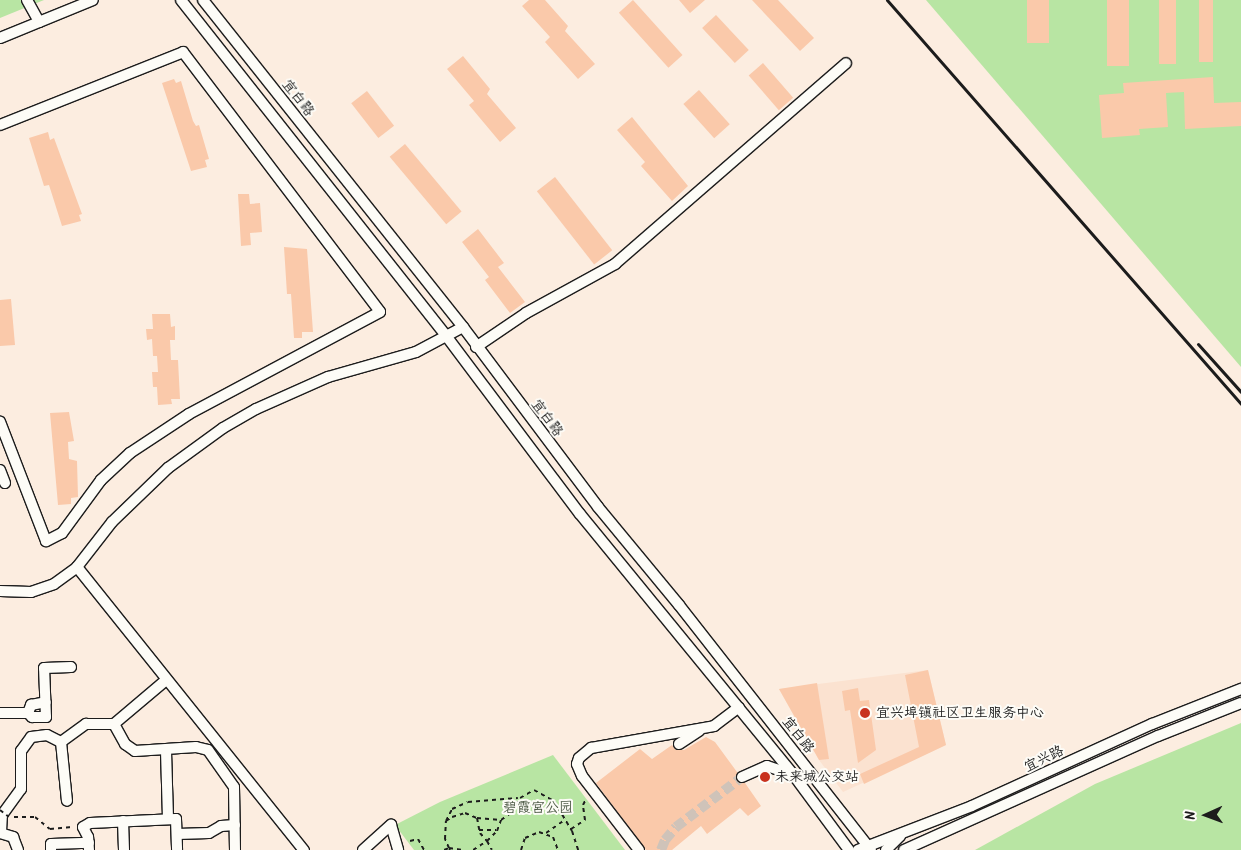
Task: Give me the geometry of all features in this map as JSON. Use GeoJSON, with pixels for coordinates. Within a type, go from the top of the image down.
{"type":"FeatureCollection","features":[{"type":"Feature","properties":{"kind":"street"},"geometry":{"type":"LineString","coordinates":[[27,0],[39,22]]}},
{"type":"Feature","properties":{"kind":"street"},"geometry":{"type":"LineString","coordinates":[[0,38],[93,0]]}},
{"type":"Feature","properties":{"kind":"street"},"geometry":{"type":"LineString","coordinates":[[181,0],[447,336],[580,514],[739,707],[795,777],[849,850]]}},
{"type":"Feature","properties":{"kind":"street","name":"宜白路"},"geometry":{"type":"LineString","coordinates":[[203,0],[462,327],[598,507],[679,605],[866,849]]}},
{"type":"Feature","properties":{"kind":"street"},"geometry":{"type":"LineString","coordinates":[[0,125],[183,52],[380,312],[189,414],[137,448],[101,480],[62,534],[46,541],[0,422]]}},
{"type":"Feature","properties":{"kind":"street"},"geometry":{"type":"LineString","coordinates":[[476,347],[526,313],[615,264],[846,63]]}},
{"type":"Feature","properties":{"kind":"street"},"geometry":{"type":"LineString","coordinates":[[0,591],[44,590],[77,567],[112,522],[168,468],[223,428],[289,392],[328,377],[416,352],[462,327]]}},
{"type":"Feature","properties":{"kind":"street"},"geometry":{"type":"LineString","coordinates":[[0,470],[5,483]]}},
{"type":"Feature","properties":{"kind":"street"},"geometry":{"type":"LineString","coordinates":[[77,567],[304,850]]}},
{"type":"Feature","properties":{"kind":"street"},"geometry":{"type":"LineString","coordinates":[[28,713],[32,718],[46,717],[44,668],[71,667]]}},
{"type":"Feature","properties":{"kind":"street"},"geometry":{"type":"LineString","coordinates":[[61,742],[86,724],[114,724],[166,680]]}},
{"type":"Feature","properties":{"kind":"street","name":"宜兴路"},"geometry":{"type":"LineString","coordinates":[[866,849],[979,803],[1152,724],[1241,689]]}},
{"type":"Feature","properties":{"kind":"street"},"geometry":{"type":"LineString","coordinates":[[28,713],[31,705],[46,702]]}},
{"type":"Feature","properties":{"kind":"street","name":"宜兴路"},"geometry":{"type":"LineString","coordinates":[[904,850],[1158,736],[1241,703]]}},
{"type":"Feature","properties":{"kind":"street"},"geometry":{"type":"LineString","coordinates":[[640,850],[594,793],[578,769],[579,758],[585,752],[634,738],[714,726],[739,707]]}},
{"type":"Feature","properties":{"kind":"street"},"geometry":{"type":"LineString","coordinates":[[0,713],[28,713]]}},
{"type":"Feature","properties":{"kind":"street"},"geometry":{"type":"LineString","coordinates":[[41,717],[42,735]]}},
{"type":"Feature","properties":{"kind":"street"},"geometry":{"type":"LineString","coordinates":[[114,724],[125,744],[135,751],[166,751],[196,747],[208,750],[234,787],[235,850]]}},
{"type":"Feature","properties":{"kind":"street"},"geometry":{"type":"LineString","coordinates":[[680,744],[705,728]]}},
{"type":"Feature","properties":{"kind":"street"},"geometry":{"type":"LineString","coordinates":[[18,850],[13,837],[0,832],[2,815],[21,789],[23,746],[31,737],[42,735],[51,736],[61,742]]}},
{"type":"Feature","properties":{"kind":"street"},"geometry":{"type":"LineString","coordinates":[[61,742],[67,801]]}},
{"type":"Feature","properties":{"kind":"street"},"geometry":{"type":"LineString","coordinates":[[166,751],[168,819]]}},
{"type":"Feature","properties":{"kind":"street"},"geometry":{"type":"LineString","coordinates":[[742,777],[766,766],[795,777]]}},
{"type":"Feature","properties":{"kind":"street"},"geometry":{"type":"LineString","coordinates":[[51,850],[51,844],[89,847],[83,826],[90,823],[176,819],[177,850]]}},
{"type":"Feature","properties":{"kind":"street"},"geometry":{"type":"LineString","coordinates":[[123,821],[124,850]]}},
{"type":"Feature","properties":{"kind":"street"},"geometry":{"type":"LineString","coordinates":[[177,834],[209,833],[220,826],[235,825]]}},
{"type":"Feature","properties":{"kind":"street"},"geometry":{"type":"LineString","coordinates":[[362,850],[391,825],[398,850]]}},
{"type":"Feature","properties":{"kind":"street"},"geometry":{"type":"LineString","coordinates":[[886,850],[912,829]]}},
{"type":"Feature","properties":{"kind":"street"},"geometry":{"type":"LineString","coordinates":[[912,850],[920,843]]}},
{"type":"Feature","properties":{"kind":"path"},"geometry":{"type":"LineString","coordinates":[[473,850],[487,841],[497,830],[501,820],[512,812],[520,798],[528,791],[540,791],[554,801],[566,819],[578,850]]}},
{"type":"Feature","properties":{"kind":"path"},"geometry":{"type":"LineString","coordinates":[[571,829],[585,820],[584,801],[594,793]]}},
{"type":"Feature","properties":{"kind":"path"},"geometry":{"type":"LineString","coordinates":[[449,849],[445,839],[446,821],[452,809],[468,802],[520,798]]}},
{"type":"Feature","properties":{"kind":"path"},"geometry":{"type":"LineString","coordinates":[[0,810],[9,817],[35,817],[50,829],[83,826]]}},
{"type":"Feature","properties":{"kind":"path"},"geometry":{"type":"LineString","coordinates":[[446,821],[465,813],[477,818],[501,820]]}},
{"type":"Feature","properties":{"kind":"path"},"geometry":{"type":"LineString","coordinates":[[477,818],[479,830],[492,850]]}},
{"type":"Feature","properties":{"kind":"path"},"geometry":{"type":"LineString","coordinates":[[521,850],[528,836],[546,833],[566,819]]}},
{"type":"Feature","properties":{"kind":"path"},"geometry":{"type":"LineString","coordinates":[[479,830],[497,830]]}},
{"type":"Feature","properties":{"kind":"path"},"geometry":{"type":"LineString","coordinates":[[546,833],[554,838],[558,850]]}},
{"type":"Feature","properties":{"kind":"path"},"geometry":{"type":"LineString","coordinates":[[410,841],[418,839],[424,850]]}},
{"type":"Feature","properties":{"kind":"path"},"geometry":{"type":"LineString","coordinates":[[444,850],[463,850]]}},
{"type":"Feature","properties":{"kind":"shaded area","name":"宜兴埠镇社区卫生服务中心"},"geometry":{"type":"Polygon","coordinates":[[[928,670],[946,745],[843,792],[819,760],[779,689],[928,670]]]}},
{"type":"Feature","properties":{"kind":"green space"},"geometry":{"type":"Polygon","coordinates":[[[0,0],[44,0],[0,18],[0,0]]]}},
{"type":"Feature","properties":{"kind":"green space"},"geometry":{"type":"Polygon","coordinates":[[[926,0],[1241,0],[1241,367],[926,0]]]}},
{"type":"Feature","properties":{"kind":"green space"},"geometry":{"type":"Polygon","coordinates":[[[1241,723],[1241,850],[975,850],[1095,784],[1241,723]]]}},
{"type":"Feature","properties":{"kind":"green space","name":"碧霞宫公园"},"geometry":{"type":"Polygon","coordinates":[[[553,755],[625,850],[414,850],[395,825],[440,802],[553,755]]]}},
{"type":"Feature","properties":{"kind":"building"},"geometry":{"type":"Polygon","coordinates":[[[529,0],[545,0],[568,26],[565,31],[595,64],[578,79],[545,42],[550,37],[522,6],[529,0]]]}},
{"type":"Feature","properties":{"kind":"building"},"geometry":{"type":"Polygon","coordinates":[[[633,0],[683,55],[668,68],[619,13],[633,0]]]}},
{"type":"Feature","properties":{"kind":"building"},"geometry":{"type":"Polygon","coordinates":[[[679,0],[705,0],[690,13],[679,0]]]}},
{"type":"Feature","properties":{"kind":"building"},"geometry":{"type":"Polygon","coordinates":[[[752,0],[778,0],[814,38],[800,51],[752,0]]]}},
{"type":"Feature","properties":{"kind":"building"},"geometry":{"type":"Polygon","coordinates":[[[1027,0],[1049,0],[1049,43],[1027,43],[1027,0]]]}},
{"type":"Feature","properties":{"kind":"building"},"geometry":{"type":"Polygon","coordinates":[[[1107,0],[1129,0],[1129,66],[1107,66],[1107,0]]]}},
{"type":"Feature","properties":{"kind":"building"},"geometry":{"type":"Polygon","coordinates":[[[1159,0],[1176,0],[1176,64],[1159,64],[1159,0]]]}},
{"type":"Feature","properties":{"kind":"building"},"geometry":{"type":"Polygon","coordinates":[[[1199,0],[1213,0],[1213,62],[1199,62],[1199,0]]]}},
{"type":"Feature","properties":{"kind":"building"},"geometry":{"type":"Polygon","coordinates":[[[716,15],[749,50],[735,63],[702,28],[716,15]]]}},
{"type":"Feature","properties":{"kind":"building"},"geometry":{"type":"Polygon","coordinates":[[[463,56],[490,89],[487,94],[516,128],[500,142],[469,105],[474,101],[447,69],[463,56]]]}},
{"type":"Feature","properties":{"kind":"building"},"geometry":{"type":"Polygon","coordinates":[[[763,63],[793,98],[779,110],[749,75],[763,63]]]}},
{"type":"Feature","properties":{"kind":"building"},"geometry":{"type":"Polygon","coordinates":[[[1213,77],[1214,103],[1241,102],[1241,126],[1185,129],[1184,92],[1166,93],[1168,127],[1139,129],[1140,135],[1102,138],[1099,95],[1124,93],[1123,83],[1213,77]]]}},
{"type":"Feature","properties":{"kind":"building"},"geometry":{"type":"Polygon","coordinates":[[[174,79],[176,83],[181,81],[193,121],[196,126],[199,125],[209,159],[205,160],[207,167],[191,171],[162,83],[174,79]]]}},
{"type":"Feature","properties":{"kind":"building"},"geometry":{"type":"Polygon","coordinates":[[[699,90],[730,124],[714,138],[683,104],[699,90]]]}},
{"type":"Feature","properties":{"kind":"building"},"geometry":{"type":"Polygon","coordinates":[[[367,91],[394,126],[378,138],[351,103],[367,91]]]}},
{"type":"Feature","properties":{"kind":"building"},"geometry":{"type":"Polygon","coordinates":[[[632,117],[688,186],[672,201],[641,166],[645,162],[617,130],[632,117]]]}},
{"type":"Feature","properties":{"kind":"building"},"geometry":{"type":"Polygon","coordinates":[[[48,132],[50,140],[54,138],[82,214],[79,215],[81,221],[62,226],[49,185],[44,186],[29,138],[48,132]]]}},
{"type":"Feature","properties":{"kind":"building"},"geometry":{"type":"Polygon","coordinates":[[[405,144],[462,211],[446,224],[390,157],[405,144]]]}},
{"type":"Feature","properties":{"kind":"building"},"geometry":{"type":"Polygon","coordinates":[[[555,177],[612,250],[594,264],[537,191],[555,177]]]}},
{"type":"Feature","properties":{"kind":"building"},"geometry":{"type":"Polygon","coordinates":[[[238,194],[249,194],[250,204],[260,203],[262,232],[250,233],[251,245],[241,246],[238,194]]]}},
{"type":"Feature","properties":{"kind":"building"},"geometry":{"type":"Polygon","coordinates":[[[478,229],[504,263],[498,267],[525,302],[510,313],[485,280],[489,277],[462,242],[478,229]]]}},
{"type":"Feature","properties":{"kind":"building"},"geometry":{"type":"Polygon","coordinates":[[[284,247],[307,249],[313,332],[302,332],[302,338],[294,338],[291,294],[287,294],[284,247]]]}},
{"type":"Feature","properties":{"kind":"building"},"geometry":{"type":"Polygon","coordinates":[[[11,299],[15,345],[0,346],[0,300],[11,299]]]}},
{"type":"Feature","properties":{"kind":"building"},"geometry":{"type":"Polygon","coordinates":[[[152,314],[170,314],[171,327],[175,326],[175,340],[170,340],[171,360],[178,360],[180,399],[171,399],[172,404],[158,405],[157,387],[153,387],[152,372],[158,372],[157,356],[153,356],[152,339],[147,340],[146,329],[153,329],[152,314]]]}},
{"type":"Feature","properties":{"kind":"building"},"geometry":{"type":"Polygon","coordinates":[[[69,412],[74,441],[68,442],[69,459],[77,461],[78,497],[71,498],[71,504],[58,505],[50,413],[69,412]]]}},
{"type":"Feature","properties":{"kind":"building"},"geometry":{"type":"Polygon","coordinates":[[[928,670],[946,745],[864,784],[860,774],[919,747],[905,675],[928,670]]]}},
{"type":"Feature","properties":{"kind":"building"},"geometry":{"type":"Polygon","coordinates":[[[817,683],[829,759],[819,760],[779,689],[817,683]]]}},
{"type":"Feature","properties":{"kind":"building"},"geometry":{"type":"Polygon","coordinates":[[[858,688],[860,701],[869,700],[876,750],[858,763],[850,710],[845,711],[842,691],[858,688]]]}},
{"type":"Feature","properties":{"kind":"building"},"geometry":{"type":"Polygon","coordinates":[[[706,737],[715,742],[737,772],[738,782],[745,783],[761,806],[748,816],[740,808],[707,834],[701,826],[672,850],[646,850],[596,783],[640,749],[652,759],[672,745],[676,750],[684,750],[706,737]]]}},
{"type":"Feature","properties":{"kind":"tunnel"},"geometry":{"type":"LineString","coordinates":[[661,850],[665,840],[676,827],[742,777]]}},
{"type":"Feature","properties":{"kind":"railway"},"geometry":{"type":"LineString","coordinates":[[887,0],[1241,404]]}},
{"type":"Feature","properties":{"kind":"railway"},"geometry":{"type":"LineString","coordinates":[[1198,344],[1241,392]]}},
{"type":"Feature","properties":{"kind":"place","name":"宜兴埠镇社区卫生服务中心"},"geometry":{"type":"Point","coordinates":[865,713]}},
{"type":"Feature","properties":{"kind":"place","name":"未来城公交站"},"geometry":{"type":"Point","coordinates":[765,777]}}]}
